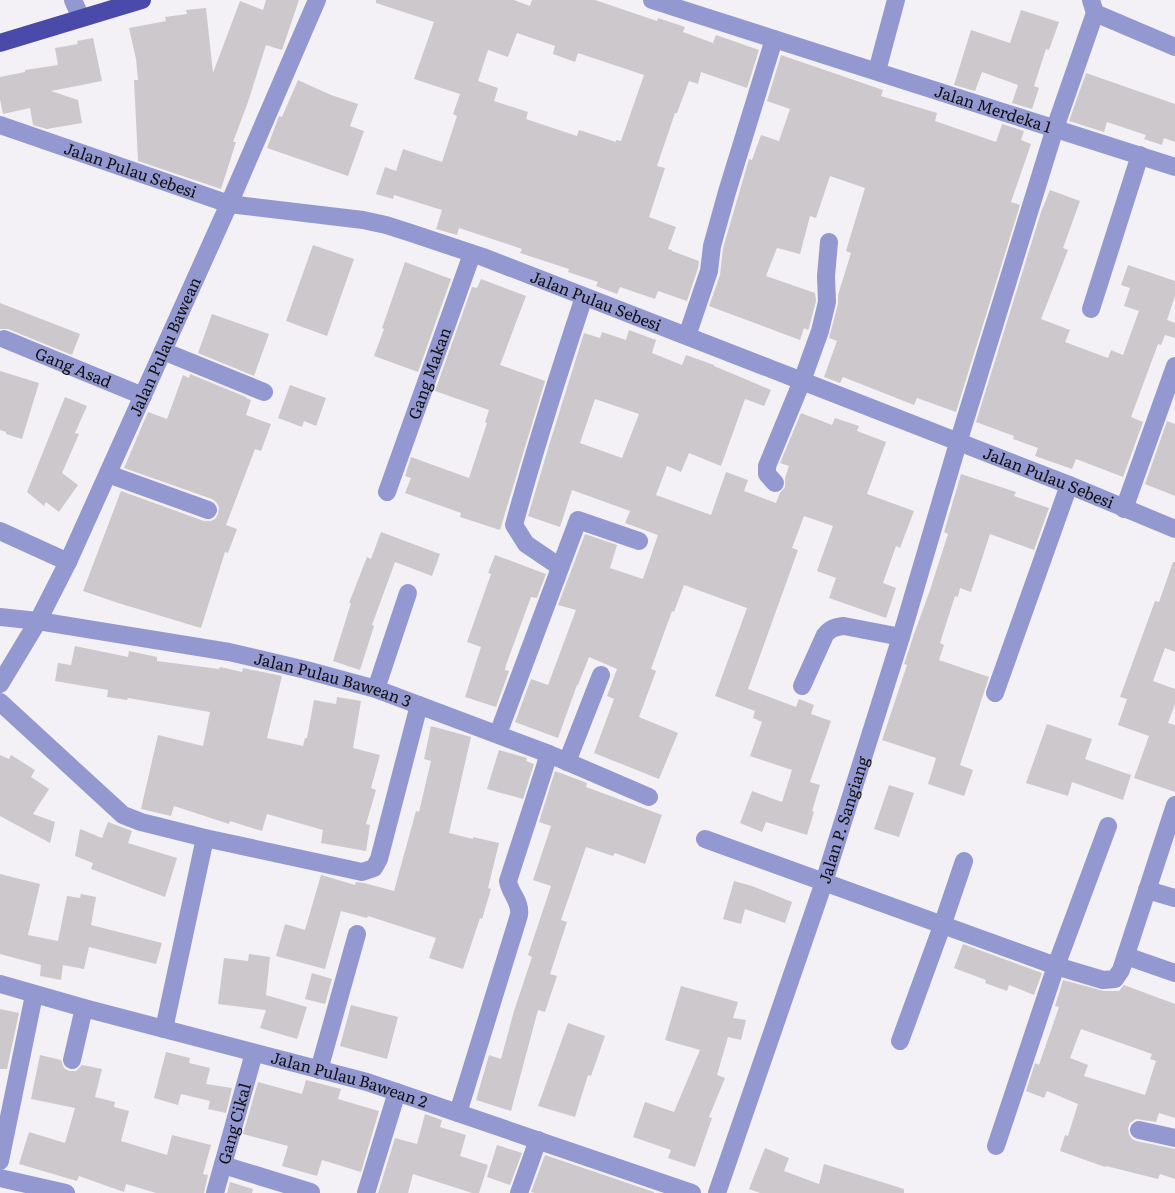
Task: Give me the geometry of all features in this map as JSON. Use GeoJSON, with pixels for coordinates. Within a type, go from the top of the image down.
{"type":"FeatureCollection","features":[{"type":"Feature","properties":{"kind":"main road"},"geometry":{"type":"LineString","coordinates":[[0,43],[142,0]]}},
{"type":"Feature","properties":{"kind":"street"},"geometry":{"type":"LineString","coordinates":[[73,0],[81,18]]}},
{"type":"Feature","properties":{"kind":"street","name":"Jalan Pulau Bawean"},"geometry":{"type":"LineString","coordinates":[[0,684],[38,621],[68,562],[229,204],[317,0]]}},
{"type":"Feature","properties":{"kind":"street","name":"Jalan Merdeka 1"},"geometry":{"type":"LineString","coordinates":[[652,0],[1055,128],[958,443]]}},
{"type":"Feature","properties":{"kind":"street"},"geometry":{"type":"LineString","coordinates":[[877,71],[897,0]]}},
{"type":"Feature","properties":{"kind":"street"},"geometry":{"type":"LineString","coordinates":[[1175,47],[1093,6],[1055,128],[1175,167]]}},
{"type":"Feature","properties":{"kind":"street"},"geometry":{"type":"LineString","coordinates":[[687,336],[709,271],[712,246],[721,213],[774,39]]}},
{"type":"Feature","properties":{"kind":"street","name":"Jalan Pulau Sebesi"},"geometry":{"type":"LineString","coordinates":[[0,125],[229,204],[363,220],[394,227],[472,254],[687,336],[1069,485],[1175,530]]}},
{"type":"Feature","properties":{"kind":"street"},"geometry":{"type":"LineString","coordinates":[[1091,309],[1140,155]]}},
{"type":"Feature","properties":{"kind":"street"},"geometry":{"type":"LineString","coordinates":[[775,483],[767,474],[767,466],[820,331],[826,302],[829,242]]}},
{"type":"Feature","properties":{"kind":"street","name":"Gang Makan"},"geometry":{"type":"LineString","coordinates":[[387,492],[472,254]]}},
{"type":"Feature","properties":{"kind":"street"},"geometry":{"type":"LineString","coordinates":[[560,567],[526,544],[514,525],[533,456],[584,297]]}},
{"type":"Feature","properties":{"kind":"street","name":"Gang Asad"},"geometry":{"type":"LineString","coordinates":[[4,339],[143,396]]}},
{"type":"Feature","properties":{"kind":"street"},"geometry":{"type":"LineString","coordinates":[[163,351],[264,392]]}},
{"type":"Feature","properties":{"kind":"street"},"geometry":{"type":"LineString","coordinates":[[1124,509],[1175,366]]}},
{"type":"Feature","properties":{"kind":"street","name":"Jalan P. Sangiang"},"geometry":{"type":"LineString","coordinates":[[717,1193],[824,882],[901,637],[958,443]]}},
{"type":"Feature","properties":{"kind":"street"},"geometry":{"type":"LineString","coordinates":[[108,474],[208,510]]}},
{"type":"Feature","properties":{"kind":"street"},"geometry":{"type":"LineString","coordinates":[[995,693],[1069,485]]}},
{"type":"Feature","properties":{"kind":"street"},"geometry":{"type":"LineString","coordinates":[[498,734],[578,520],[639,541]]}},
{"type":"Feature","properties":{"kind":"street"},"geometry":{"type":"LineString","coordinates":[[0,531],[68,562]]}},
{"type":"Feature","properties":{"kind":"street"},"geometry":{"type":"LineString","coordinates":[[376,689],[408,593]]}},
{"type":"Feature","properties":{"kind":"street","name":"Jalan Pulau Bawean 3"},"geometry":{"type":"LineString","coordinates":[[0,616],[229,652],[376,689],[498,734],[649,796]]}},
{"type":"Feature","properties":{"kind":"street"},"geometry":{"type":"LineString","coordinates":[[802,686],[825,635],[830,629],[844,627],[901,637]]}},
{"type":"Feature","properties":{"kind":"street"},"geometry":{"type":"LineString","coordinates":[[567,762],[601,675]]}},
{"type":"Feature","properties":{"kind":"street"},"geometry":{"type":"LineString","coordinates":[[0,702],[123,814],[141,822],[205,838],[362,872],[371,870],[379,859],[419,705]]}},
{"type":"Feature","properties":{"kind":"street"},"geometry":{"type":"LineString","coordinates":[[458,1113],[519,915],[519,905],[510,890],[508,881],[549,754]]}},
{"type":"Feature","properties":{"kind":"street"},"geometry":{"type":"LineString","coordinates":[[705,839],[942,926],[1103,980],[1115,979],[1119,975],[1175,805]]}},
{"type":"Feature","properties":{"kind":"street"},"geometry":{"type":"LineString","coordinates":[[996,1146],[1056,966],[1108,826]]}},
{"type":"Feature","properties":{"kind":"street"},"geometry":{"type":"LineString","coordinates":[[164,1029],[205,838]]}},
{"type":"Feature","properties":{"kind":"street"},"geometry":{"type":"LineString","coordinates":[[900,1041],[964,861]]}},
{"type":"Feature","properties":{"kind":"street"},"geometry":{"type":"LineString","coordinates":[[1148,890],[1175,898]]}},
{"type":"Feature","properties":{"kind":"street"},"geometry":{"type":"LineString","coordinates":[[319,1070],[357,934]]}},
{"type":"Feature","properties":{"kind":"street"},"geometry":{"type":"LineString","coordinates":[[1126,956],[1175,973]]}},
{"type":"Feature","properties":{"kind":"street","name":"Jalan Pulau Bawean 2"},"geometry":{"type":"LineString","coordinates":[[0,984],[34,995],[367,1082],[692,1193]]}},
{"type":"Feature","properties":{"kind":"street"},"geometry":{"type":"LineString","coordinates":[[0,1161],[34,995]]}},
{"type":"Feature","properties":{"kind":"street"},"geometry":{"type":"LineString","coordinates":[[72,1060],[84,1008]]}},
{"type":"Feature","properties":{"kind":"street","name":"Gang Cikal"},"geometry":{"type":"LineString","coordinates":[[215,1193],[254,1053]]}},
{"type":"Feature","properties":{"kind":"street"},"geometry":{"type":"LineString","coordinates":[[366,1193],[397,1092]]}},
{"type":"Feature","properties":{"kind":"street"},"geometry":{"type":"LineString","coordinates":[[1139,1130],[1175,1138]]}},
{"type":"Feature","properties":{"kind":"street"},"geometry":{"type":"LineString","coordinates":[[519,1193],[538,1140]]}},
{"type":"Feature","properties":{"kind":"street"},"geometry":{"type":"LineString","coordinates":[[223,1165],[311,1192]]}},
{"type":"Feature","properties":{"kind":"street"},"geometry":{"type":"LineString","coordinates":[[0,1178],[66,1193]]}},
{"type":"Feature","properties":{"kind":"building"},"geometry":{"type":"Polygon","coordinates":[[[266,0],[299,0],[282,50],[266,45],[233,142],[236,142],[221,189],[138,161],[134,80],[138,80],[129,28],[166,21],[165,17],[187,14],[186,10],[206,8],[213,73],[240,1],[263,10],[266,0]]]}},
{"type":"Feature","properties":{"kind":"building"},"geometry":{"type":"Polygon","coordinates":[[[376,0],[514,0],[530,6],[532,0],[595,0],[657,21],[658,18],[685,27],[683,32],[713,43],[716,35],[759,50],[747,88],[701,72],[698,84],[689,81],[677,113],[675,113],[657,166],[665,168],[649,217],[676,227],[668,249],[699,261],[687,301],[658,291],[655,299],[620,287],[617,294],[596,286],[598,282],[568,272],[569,269],[520,253],[522,249],[459,228],[457,235],[436,229],[442,210],[394,195],[393,199],[376,194],[385,167],[396,171],[403,149],[442,162],[457,116],[453,114],[460,94],[414,79],[434,22],[376,3],[376,0]],[[517,33],[508,57],[488,50],[478,81],[498,88],[494,101],[528,112],[526,119],[577,136],[579,130],[616,142],[616,140],[621,141],[644,75],[578,53],[575,62],[553,54],[555,46],[517,33]]]}},
{"type":"Feature","properties":{"kind":"building"},"geometry":{"type":"Polygon","coordinates":[[[1021,10],[1059,22],[1049,50],[1046,49],[1034,86],[1039,88],[1032,109],[1012,103],[1018,85],[982,72],[975,91],[954,85],[971,30],[1010,43],[1021,10]]]}},
{"type":"Feature","properties":{"kind":"building"},"geometry":{"type":"Polygon","coordinates":[[[93,38],[102,81],[51,91],[78,100],[82,123],[47,129],[33,125],[30,108],[3,114],[0,77],[58,65],[55,48],[78,44],[77,41],[93,38]]]}},
{"type":"Feature","properties":{"kind":"building"},"geometry":{"type":"Polygon","coordinates":[[[781,55],[883,90],[881,96],[937,113],[935,121],[996,142],[1002,124],[1024,131],[1021,140],[1031,144],[1011,202],[1020,205],[956,412],[917,398],[914,405],[843,377],[840,383],[824,377],[837,341],[829,338],[838,304],[838,295],[851,253],[846,251],[865,188],[830,176],[816,218],[810,216],[800,254],[777,248],[766,276],[815,293],[816,301],[809,328],[808,330],[804,328],[800,340],[709,306],[720,275],[723,248],[749,159],[752,160],[761,135],[779,141],[790,109],[767,101],[781,55]]]}},
{"type":"Feature","properties":{"kind":"building"},"geometry":{"type":"Polygon","coordinates":[[[1086,73],[1175,104],[1175,142],[1164,138],[1162,145],[1144,139],[1146,135],[1107,122],[1104,132],[1069,121],[1086,73]]]}},
{"type":"Feature","properties":{"kind":"building"},"geometry":{"type":"Polygon","coordinates":[[[298,80],[358,104],[350,126],[364,131],[348,176],[267,148],[279,116],[282,117],[298,80]]]}},
{"type":"Feature","properties":{"kind":"building"},"geometry":{"type":"Polygon","coordinates":[[[1050,190],[1080,201],[1063,248],[1068,250],[1041,319],[1070,330],[1065,342],[1108,358],[1111,350],[1123,355],[1139,311],[1124,306],[1130,288],[1121,285],[1128,265],[1175,281],[1175,296],[1167,320],[1175,323],[1175,338],[1165,335],[1161,345],[1158,344],[1131,417],[1143,422],[1123,477],[1076,459],[1072,469],[1035,456],[1038,448],[976,422],[1041,212],[1050,190]]]}},
{"type":"Feature","properties":{"kind":"building"},"geometry":{"type":"Polygon","coordinates":[[[313,245],[354,259],[327,336],[286,321],[313,245]]]}},
{"type":"Feature","properties":{"kind":"building"},"geometry":{"type":"Polygon","coordinates":[[[405,262],[451,279],[418,372],[374,356],[405,262]]]}},
{"type":"Feature","properties":{"kind":"building"},"geometry":{"type":"Polygon","coordinates":[[[481,279],[526,296],[500,365],[545,381],[500,530],[460,517],[461,513],[405,493],[411,478],[405,476],[411,457],[469,478],[489,410],[435,391],[472,287],[477,288],[481,279]]]}},
{"type":"Feature","properties":{"kind":"building"},"geometry":{"type":"Polygon","coordinates":[[[0,303],[80,334],[72,355],[8,329],[0,329],[0,303]]]}},
{"type":"Feature","properties":{"kind":"building"},"geometry":{"type":"Polygon","coordinates":[[[212,314],[269,334],[254,376],[198,353],[212,314]]]}},
{"type":"Feature","properties":{"kind":"building"},"geometry":{"type":"Polygon","coordinates":[[[629,330],[656,340],[652,353],[682,365],[686,355],[771,390],[764,406],[745,399],[721,466],[689,453],[681,472],[667,466],[656,495],[711,515],[726,472],[748,480],[744,491],[776,503],[785,487],[789,466],[780,463],[801,413],[832,425],[835,418],[859,426],[857,431],[886,442],[867,494],[914,511],[900,548],[896,546],[883,583],[896,588],[886,618],[829,598],[836,578],[817,571],[833,526],[804,516],[792,548],[798,550],[748,689],[796,707],[799,699],[814,705],[811,714],[831,721],[810,782],[820,785],[807,835],[766,822],[762,832],[740,823],[752,791],[782,802],[792,770],[750,756],[762,722],[753,718],[755,711],[715,696],[747,608],[684,585],[651,669],[656,671],[639,717],[678,733],[659,779],[594,753],[614,699],[607,696],[617,669],[589,657],[558,738],[515,722],[531,679],[548,685],[576,610],[558,605],[585,534],[617,545],[610,568],[643,579],[658,535],[625,523],[630,511],[572,490],[560,527],[528,516],[584,333],[600,338],[602,332],[626,340],[629,330]],[[595,399],[580,443],[622,458],[639,414],[595,399]]]}},
{"type":"Feature","properties":{"kind":"building"},"geometry":{"type":"Polygon","coordinates":[[[0,371],[39,383],[22,439],[0,430],[0,371]]]}},
{"type":"Feature","properties":{"kind":"building"},"geometry":{"type":"Polygon","coordinates":[[[190,374],[251,400],[246,415],[271,424],[261,451],[255,449],[226,525],[237,529],[228,553],[225,552],[201,628],[83,591],[121,491],[204,521],[215,519],[218,514],[219,507],[212,499],[124,468],[148,412],[167,419],[183,375],[189,378],[190,374]]]}},
{"type":"Feature","properties":{"kind":"building"},"geometry":{"type":"Polygon","coordinates":[[[290,385],[326,398],[316,426],[304,421],[302,427],[278,418],[290,385]]]}},
{"type":"Feature","properties":{"kind":"building"},"geometry":{"type":"Polygon","coordinates":[[[65,397],[87,406],[75,433],[79,434],[62,473],[78,485],[59,512],[46,502],[44,506],[27,492],[65,397]]]}},
{"type":"Feature","properties":{"kind":"building"},"geometry":{"type":"Polygon","coordinates":[[[1167,421],[1175,424],[1175,496],[1145,484],[1167,421]]]}},
{"type":"Feature","properties":{"kind":"building"},"geometry":{"type":"Polygon","coordinates":[[[961,474],[1016,492],[1014,496],[1049,508],[1034,550],[990,534],[971,592],[960,588],[958,597],[955,596],[940,643],[944,645],[939,660],[989,677],[960,765],[973,770],[964,796],[928,784],[936,758],[882,740],[907,665],[904,664],[948,534],[944,532],[961,474]]]}},
{"type":"Feature","properties":{"kind":"building"},"geometry":{"type":"Polygon","coordinates":[[[381,532],[440,554],[432,576],[395,562],[372,625],[374,626],[360,670],[333,661],[351,603],[349,603],[367,557],[371,559],[381,532]]]}},
{"type":"Feature","properties":{"kind":"building"},"geometry":{"type":"Polygon","coordinates":[[[495,555],[546,574],[537,598],[531,597],[506,665],[505,670],[509,671],[496,707],[465,697],[481,647],[467,642],[491,574],[488,573],[495,555]]]}},
{"type":"Feature","properties":{"kind":"building"},"geometry":{"type":"Polygon","coordinates":[[[1173,562],[1175,562],[1175,652],[1165,648],[1153,681],[1175,689],[1175,704],[1168,723],[1175,725],[1175,792],[1134,778],[1149,736],[1118,725],[1127,699],[1120,697],[1155,601],[1159,602],[1173,562]]]}},
{"type":"Feature","properties":{"kind":"building"},"geometry":{"type":"Polygon","coordinates":[[[75,646],[128,657],[129,651],[157,657],[157,661],[219,669],[220,667],[242,672],[243,668],[282,676],[267,738],[303,746],[307,738],[314,700],[336,704],[337,697],[361,701],[353,748],[380,755],[371,788],[376,790],[366,824],[370,825],[366,851],[321,843],[323,830],[267,814],[262,831],[230,821],[229,824],[174,806],[171,816],[141,809],[158,735],[203,746],[210,712],[128,698],[127,700],[107,697],[108,690],[55,681],[58,663],[71,665],[75,646]]]}},
{"type":"Feature","properties":{"kind":"building"},"geometry":{"type":"Polygon","coordinates":[[[1047,724],[1092,739],[1085,759],[1131,775],[1123,800],[1072,782],[1068,796],[1026,783],[1047,724]]]}},
{"type":"Feature","properties":{"kind":"building"},"geometry":{"type":"Polygon","coordinates":[[[431,726],[471,737],[449,833],[499,843],[488,888],[491,889],[463,969],[429,958],[436,938],[368,916],[367,918],[341,911],[325,969],[276,956],[285,924],[305,930],[321,875],[355,885],[356,882],[364,883],[394,891],[416,811],[419,812],[431,761],[424,759],[431,726]]]}},
{"type":"Feature","properties":{"kind":"building"},"geometry":{"type":"Polygon","coordinates":[[[499,750],[527,758],[526,761],[534,764],[523,799],[487,789],[499,750]]]}},
{"type":"Feature","properties":{"kind":"building"},"geometry":{"type":"Polygon","coordinates":[[[0,755],[9,759],[11,755],[35,770],[31,777],[49,789],[33,814],[55,822],[50,843],[0,816],[0,755]]]}},
{"type":"Feature","properties":{"kind":"building"},"geometry":{"type":"Polygon","coordinates":[[[555,771],[587,783],[586,787],[662,815],[645,864],[615,853],[613,856],[586,847],[561,920],[567,922],[550,974],[557,976],[545,1012],[538,1010],[511,1111],[476,1100],[489,1055],[501,1059],[532,957],[528,955],[551,886],[533,880],[551,826],[539,822],[555,771]]]}},
{"type":"Feature","properties":{"kind":"building"},"geometry":{"type":"Polygon","coordinates":[[[889,785],[914,793],[899,837],[874,829],[889,785]]]}},
{"type":"Feature","properties":{"kind":"building"},"geometry":{"type":"Polygon","coordinates":[[[108,822],[132,831],[128,843],[177,858],[165,897],[91,869],[93,863],[75,856],[80,829],[102,838],[108,822]]]}},
{"type":"Feature","properties":{"kind":"building"},"geometry":{"type":"Polygon","coordinates":[[[0,874],[40,884],[28,935],[58,941],[67,896],[80,898],[81,894],[96,897],[91,925],[162,943],[156,964],[89,947],[84,969],[63,965],[61,980],[40,976],[41,965],[0,954],[0,874]]]}},
{"type":"Feature","properties":{"kind":"building"},"geometry":{"type":"Polygon","coordinates":[[[734,881],[792,902],[785,923],[745,909],[741,924],[723,919],[734,881]]]}},
{"type":"Feature","properties":{"kind":"building"},"geometry":{"type":"Polygon","coordinates":[[[963,944],[1042,973],[1034,995],[1009,985],[1007,991],[954,968],[963,944]]]}},
{"type":"Feature","properties":{"kind":"building"},"geometry":{"type":"Polygon","coordinates":[[[249,954],[270,957],[266,995],[307,1007],[297,1039],[260,1028],[266,1010],[218,1004],[224,958],[248,961],[249,954]]]}},
{"type":"Feature","properties":{"kind":"building"},"geometry":{"type":"Polygon","coordinates":[[[312,973],[332,979],[325,1004],[305,999],[312,973]]]}},
{"type":"Feature","properties":{"kind":"building"},"geometry":{"type":"Polygon","coordinates":[[[1063,980],[1104,991],[1119,991],[1124,985],[1175,1004],[1175,1118],[1159,1113],[1156,1122],[1136,1119],[1130,1123],[1128,1128],[1132,1139],[1136,1141],[1175,1149],[1175,1179],[1160,1174],[1158,1179],[1105,1167],[1060,1151],[1065,1135],[1068,1136],[1078,1104],[1047,1091],[1044,1098],[1026,1091],[1035,1063],[1039,1065],[1059,1007],[1055,1006],[1063,980]],[[1081,1029],[1070,1058],[1088,1065],[1084,1076],[1145,1095],[1156,1061],[1150,1059],[1152,1054],[1081,1029]]]}},
{"type":"Feature","properties":{"kind":"building"},"geometry":{"type":"Polygon","coordinates":[[[681,986],[738,1002],[733,1018],[746,1020],[741,1040],[728,1037],[717,1075],[725,1078],[709,1117],[712,1118],[695,1167],[668,1158],[671,1150],[633,1137],[645,1102],[674,1112],[700,1050],[665,1040],[681,986]]]}},
{"type":"Feature","properties":{"kind":"building"},"geometry":{"type":"Polygon","coordinates":[[[351,1005],[398,1017],[387,1059],[340,1046],[351,1005]]]}},
{"type":"Feature","properties":{"kind":"building"},"geometry":{"type":"Polygon","coordinates":[[[0,1009],[19,1013],[7,1069],[0,1069],[0,1009]]]}},
{"type":"Feature","properties":{"kind":"building"},"geometry":{"type":"Polygon","coordinates":[[[568,1023],[605,1036],[591,1076],[588,1075],[575,1117],[538,1106],[568,1023]]]}},
{"type":"Feature","properties":{"kind":"building"},"geometry":{"type":"Polygon","coordinates":[[[166,1052],[190,1058],[189,1063],[210,1068],[206,1084],[232,1088],[226,1113],[208,1109],[210,1101],[181,1094],[178,1105],[154,1098],[166,1052]]]}},
{"type":"Feature","properties":{"kind":"building"},"geometry":{"type":"Polygon","coordinates":[[[40,1055],[61,1060],[64,1068],[69,1071],[76,1071],[82,1065],[102,1069],[95,1097],[115,1102],[114,1107],[129,1111],[121,1141],[167,1155],[172,1135],[211,1145],[203,1174],[208,1175],[204,1193],[156,1193],[126,1184],[124,1192],[79,1176],[77,1181],[19,1164],[29,1132],[65,1143],[75,1108],[31,1099],[40,1055]]]}},
{"type":"Feature","properties":{"kind":"building"},"geometry":{"type":"Polygon","coordinates":[[[306,1080],[341,1089],[338,1099],[379,1111],[361,1172],[322,1160],[317,1176],[282,1166],[288,1146],[243,1134],[258,1082],[302,1094],[306,1080]]]}},
{"type":"Feature","properties":{"kind":"building"},"geometry":{"type":"Polygon","coordinates":[[[425,1114],[442,1120],[440,1127],[466,1135],[460,1156],[488,1165],[479,1193],[472,1193],[413,1174],[408,1193],[378,1193],[395,1138],[417,1144],[425,1114]]]}},
{"type":"Feature","properties":{"kind":"building"},"geometry":{"type":"Polygon","coordinates":[[[497,1145],[522,1153],[510,1185],[487,1177],[497,1145]]]}},
{"type":"Feature","properties":{"kind":"building"},"geometry":{"type":"Polygon","coordinates":[[[765,1148],[789,1158],[784,1171],[819,1184],[824,1164],[904,1189],[904,1193],[760,1193],[749,1189],[765,1148]]]}},
{"type":"Feature","properties":{"kind":"building"},"geometry":{"type":"Polygon","coordinates":[[[545,1155],[654,1192],[654,1193],[531,1192],[545,1155]]]}},
{"type":"Feature","properties":{"kind":"building"},"geometry":{"type":"Polygon","coordinates":[[[230,1182],[253,1189],[252,1193],[227,1193],[230,1182]]]}}]}
